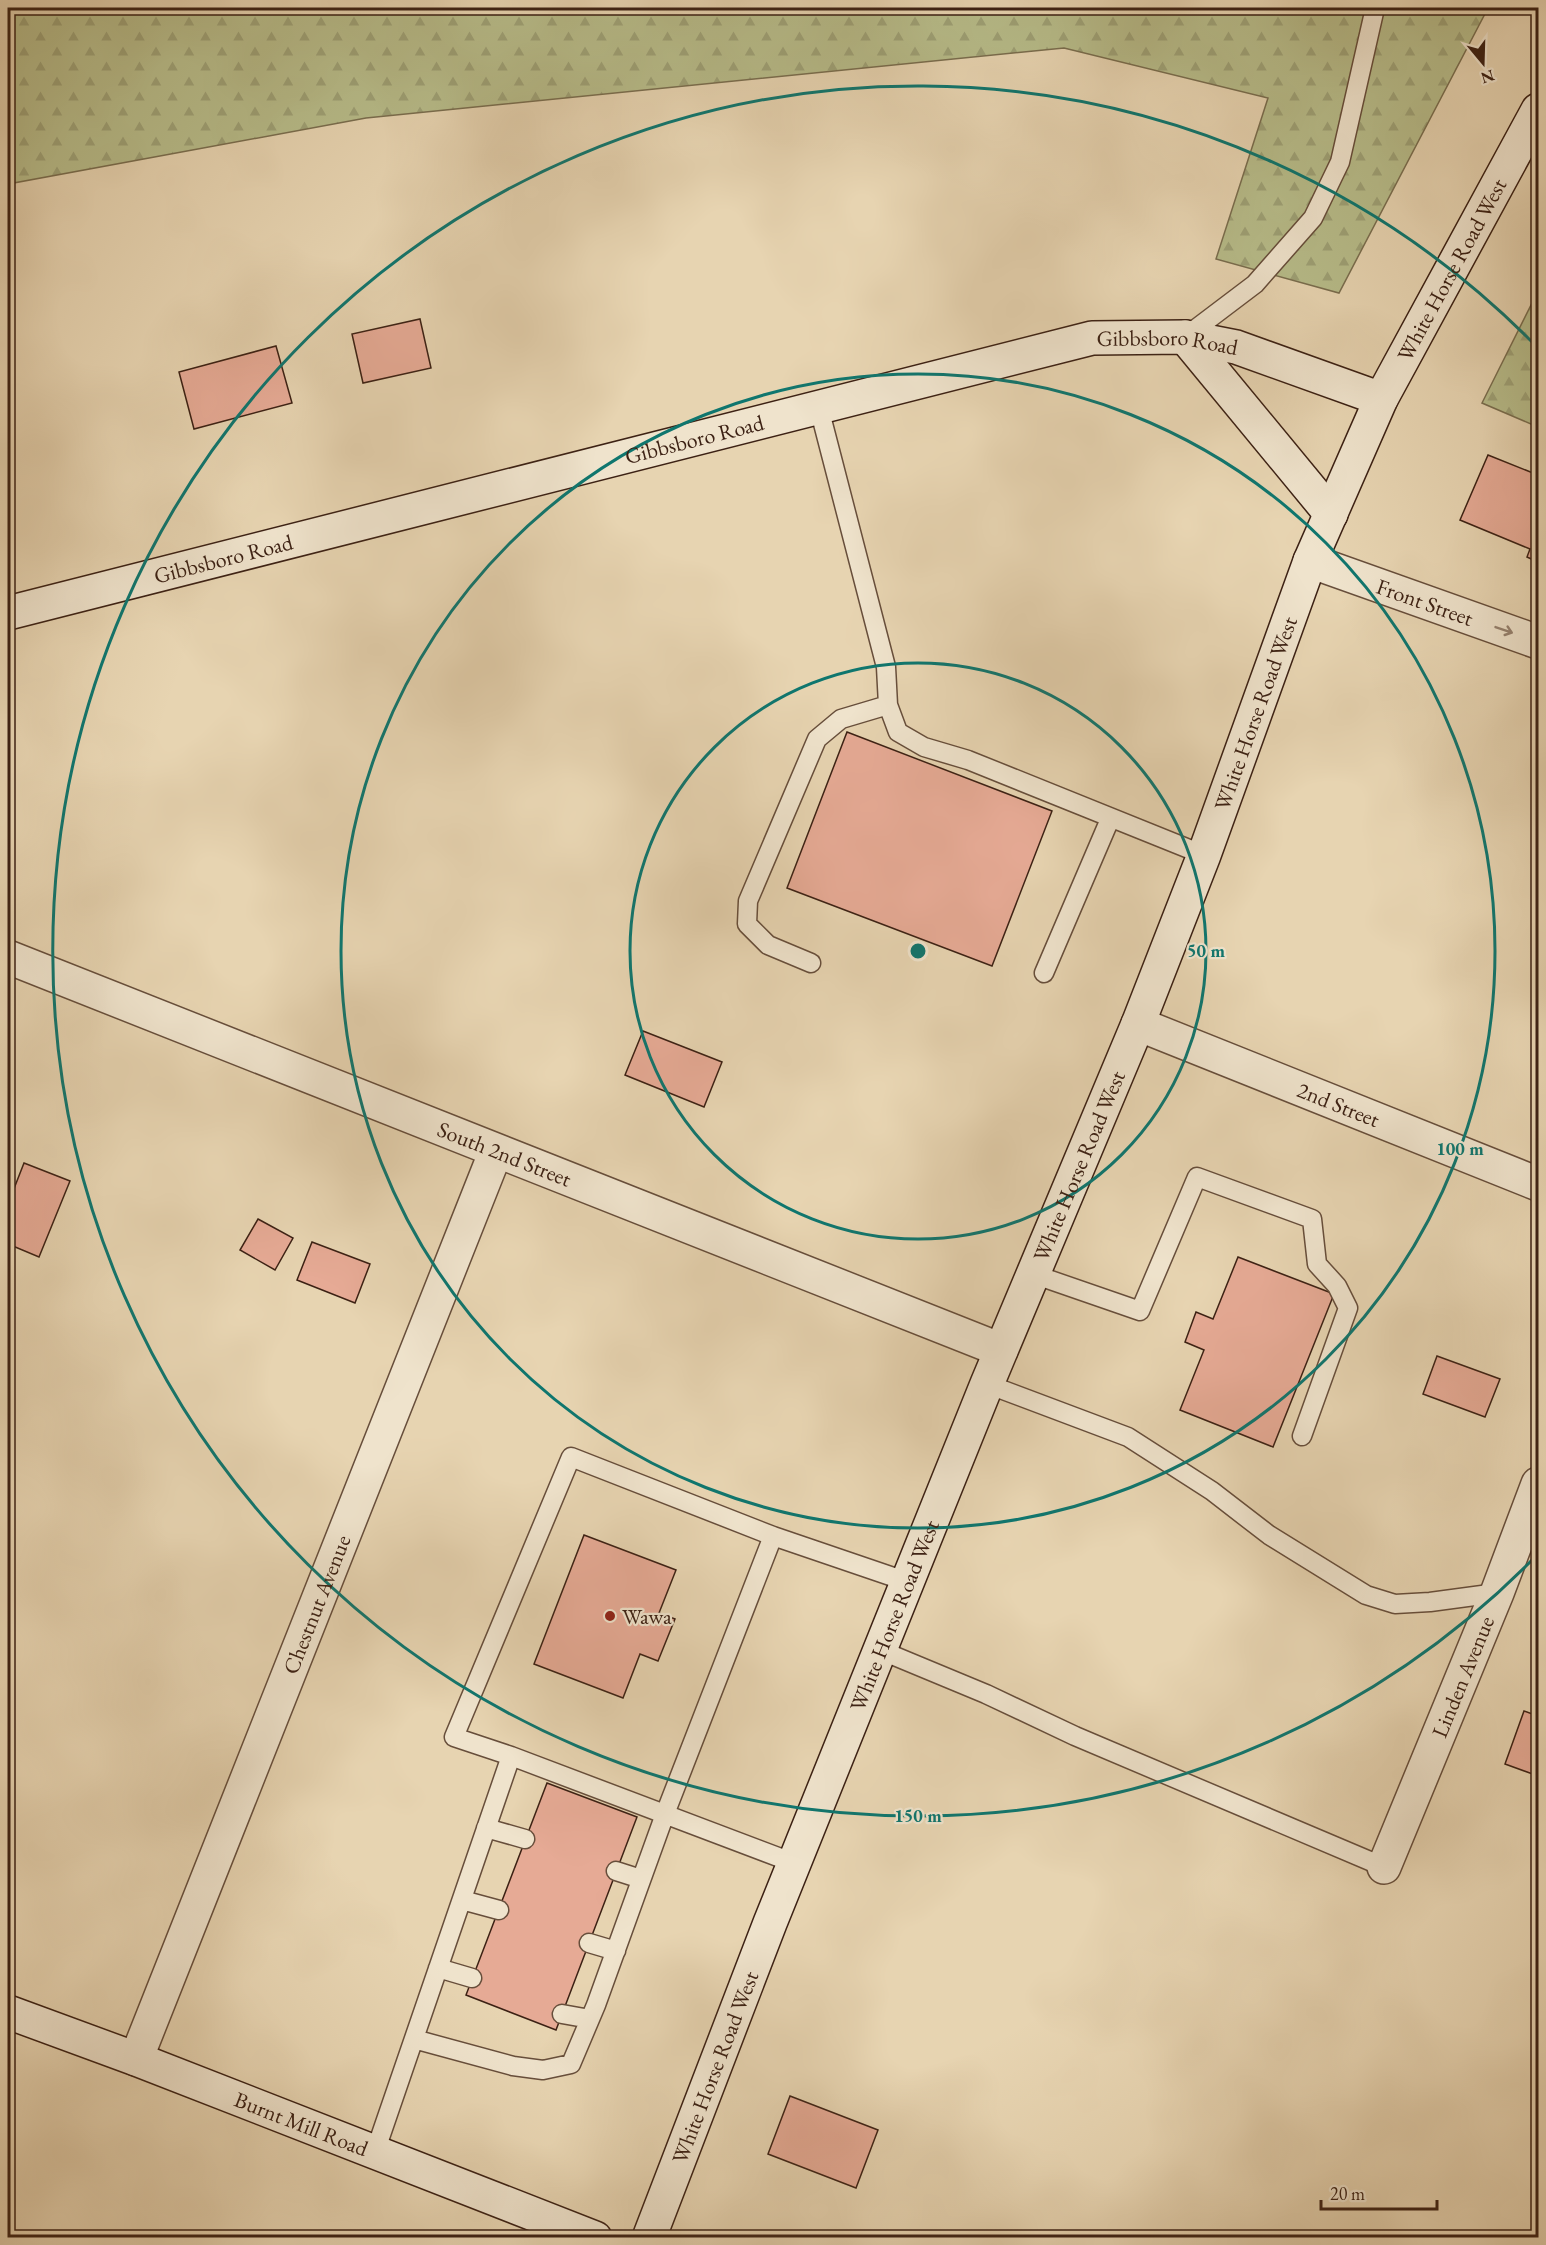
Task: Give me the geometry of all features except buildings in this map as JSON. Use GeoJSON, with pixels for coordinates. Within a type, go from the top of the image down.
{"type":"FeatureCollection","features":[{"type":"Feature","properties":{"kind":"street","name":"White Horse Road West"},"geometry":{"type":"LineString","coordinates":[[649,2238],[794,1863],[987,1384],[1138,1024],[1204,855],[1311,561],[1381,399],[1539,110]]}},
{"type":"Feature","properties":{"kind":"street","name":"Gibbsboro Road"},"geometry":{"type":"LineString","coordinates":[[8,613],[1092,338],[1185,337],[1236,347],[1381,399]]}},
{"type":"Feature","properties":{"kind":"street"},"geometry":{"type":"LineString","coordinates":[[1185,337],[1331,514]]}},
{"type":"Feature","properties":{"kind":"street","name":"Front Street"},"geometry":{"type":"LineString","coordinates":[[1311,561],[1539,642]]}},
{"type":"Feature","properties":{"kind":"street","name":"South 2nd Street"},"geometry":{"type":"LineString","coordinates":[[8,957],[1001,1350]]}},
{"type":"Feature","properties":{"kind":"street","name":"2nd Street"},"geometry":{"type":"LineString","coordinates":[[1138,1024],[1539,1184]]}},
{"type":"Feature","properties":{"kind":"street","name":"Chestnut Avenue"},"geometry":{"type":"LineString","coordinates":[[136,2060],[496,1151]]}},
{"type":"Feature","properties":{"kind":"street","name":"Linden Avenue"},"geometry":{"type":"LineString","coordinates":[[1384,1867],[1497,1593],[1539,1484]]}},
{"type":"Feature","properties":{"kind":"street","name":"Burnt Mill Road"},"geometry":{"type":"LineString","coordinates":[[8,2012],[595,2238]]}},
{"type":"Feature","properties":{"kind":"lane"},"geometry":{"type":"LineString","coordinates":[[1185,337],[1255,284],[1313,218],[1340,162],[1375,8]]}},
{"type":"Feature","properties":{"kind":"lane"},"geometry":{"type":"LineString","coordinates":[[819,408],[886,667],[888,705],[898,732],[924,747],[968,760],[1204,855]]}},
{"type":"Feature","properties":{"kind":"lane"},"geometry":{"type":"LineString","coordinates":[[811,963],[768,945],[747,924],[748,901],[817,739],[841,719],[888,705]]}},
{"type":"Feature","properties":{"kind":"lane"},"geometry":{"type":"LineString","coordinates":[[1044,974],[1110,819]]}},
{"type":"Feature","properties":{"kind":"lane"},"geometry":{"type":"LineString","coordinates":[[1033,1275],[1140,1311],[1197,1177],[1312,1219],[1317,1264],[1337,1286],[1348,1308],[1302,1436]]}},
{"type":"Feature","properties":{"kind":"lane"},"geometry":{"type":"LineString","coordinates":[[987,1384],[1128,1437],[1212,1491],[1269,1535],[1366,1595],[1395,1604],[1497,1593]]}},
{"type":"Feature","properties":{"kind":"lane"},"geometry":{"type":"LineString","coordinates":[[794,1863],[511,1756],[454,1737],[571,1457],[773,1536],[908,1582]]}},
{"type":"Feature","properties":{"kind":"lane"},"geometry":{"type":"LineString","coordinates":[[414,2039],[513,2066],[543,2070],[571,2064],[773,1536]]}},
{"type":"Feature","properties":{"kind":"lane"},"geometry":{"type":"LineString","coordinates":[[880,1650],[986,1694],[1075,1736],[1384,1867]]}},
{"type":"Feature","properties":{"kind":"lane"},"geometry":{"type":"LineString","coordinates":[[375,2152],[511,1756]]}},
{"type":"Feature","properties":{"kind":"lane"},"geometry":{"type":"LineString","coordinates":[[486,1828],[525,1839]]}},
{"type":"Feature","properties":{"kind":"lane"},"geometry":{"type":"LineString","coordinates":[[616,1871],[641,1880]]}},
{"type":"Feature","properties":{"kind":"lane"},"geometry":{"type":"LineString","coordinates":[[462,1900],[499,1910]]}},
{"type":"Feature","properties":{"kind":"lane"},"geometry":{"type":"LineString","coordinates":[[589,1943],[616,1951]]}},
{"type":"Feature","properties":{"kind":"lane"},"geometry":{"type":"LineString","coordinates":[[438,1968],[472,1978]]}},
{"type":"Feature","properties":{"kind":"lane"},"geometry":{"type":"LineString","coordinates":[[562,2014],[590,2019]]}},
{"type":"Feature","properties":{"kind":"green space"},"geometry":{"type":"Polygon","coordinates":[[[8,8],[1488,8],[1339,293],[1216,259],[1268,98],[1064,48],[366,118],[8,184],[8,8]]]}},
{"type":"Feature","properties":{"kind":"green space"},"geometry":{"type":"Polygon","coordinates":[[[1538,291],[1538,427],[1482,403],[1538,291]]]}},
{"type":"Feature","properties":{"kind":"place","name":"Wawa"},"geometry":{"type":"Point","coordinates":[610,1616]}}]}
